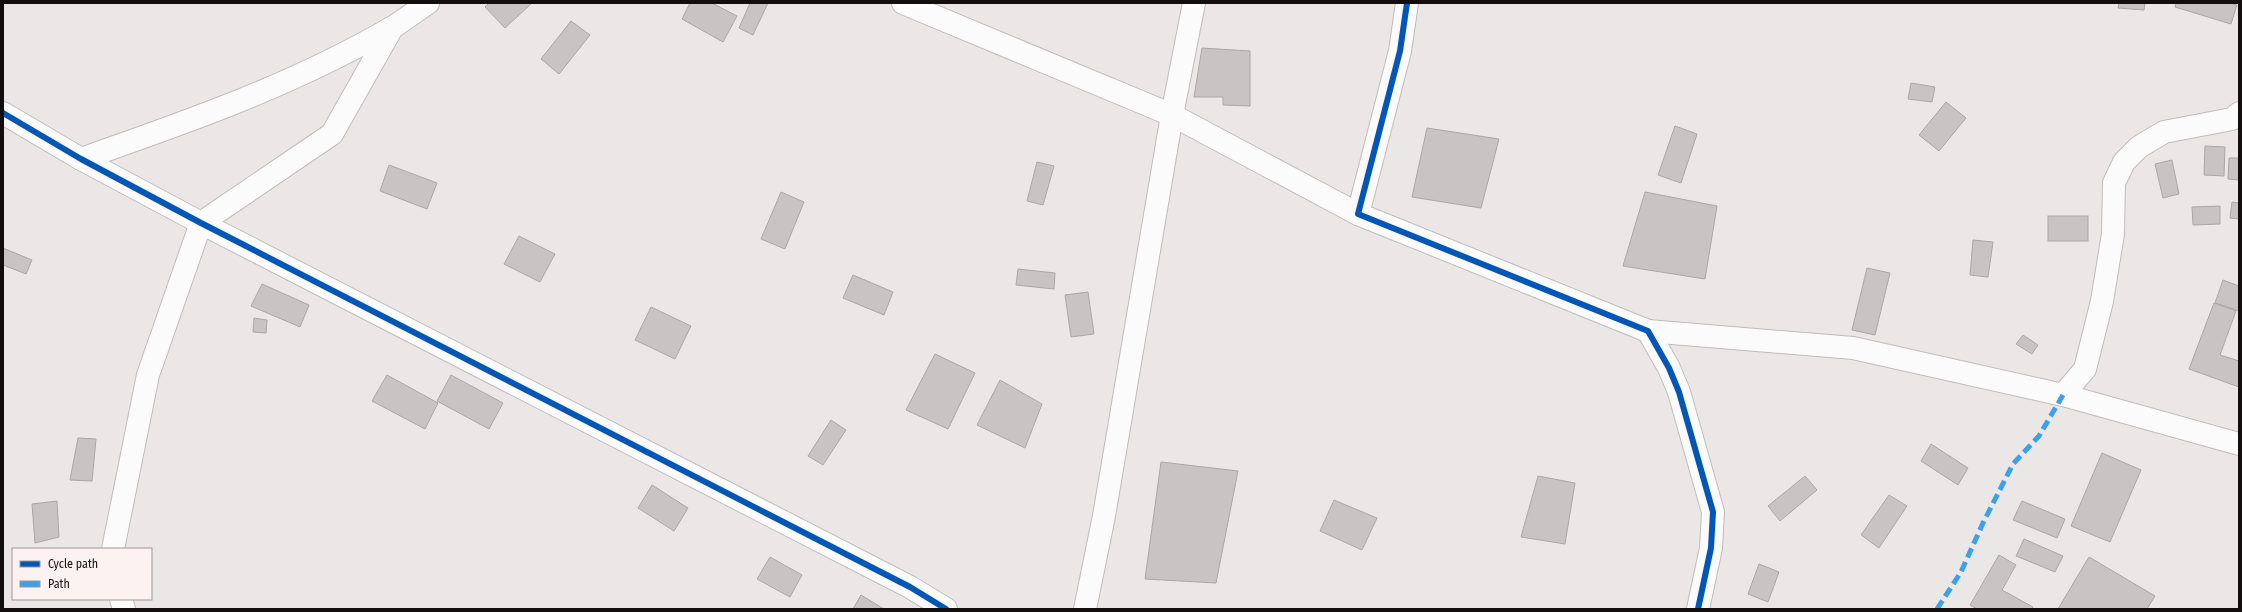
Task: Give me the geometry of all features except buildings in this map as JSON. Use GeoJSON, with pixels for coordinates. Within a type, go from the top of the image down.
{"type":"FeatureCollection","features":[{"type":"Feature","properties":{"kind":"street"},"geometry":{"type":"LineString","coordinates":[[81,159],[259,94],[355,49],[392,28],[428,3]]}},
{"type":"Feature","properties":{"kind":"street"},"geometry":{"type":"LineString","coordinates":[[904,3],[1172,115],[1358,214],[1648,331],[1853,348],[2063,395],[2239,444]]}},
{"type":"Feature","properties":{"kind":"street"},"geometry":{"type":"LineString","coordinates":[[1085,609],[1104,516],[1172,115],[1194,3]]}},
{"type":"Feature","properties":{"kind":"street"},"geometry":{"type":"LineString","coordinates":[[1358,214],[1400,51],[1407,3]]}},
{"type":"Feature","properties":{"kind":"street"},"geometry":{"type":"LineString","coordinates":[[113,548],[148,375],[201,224],[332,134],[392,28]]}},
{"type":"Feature","properties":{"kind":"street"},"geometry":{"type":"LineString","coordinates":[[3,113],[81,159],[201,224],[910,587],[946,609]]}},
{"type":"Feature","properties":{"kind":"street"},"geometry":{"type":"LineString","coordinates":[[2063,395],[2084,369],[2102,301],[2113,234],[2114,183],[2124,162],[2139,147],[2164,132],[2188,126],[2232,119],[2239,113]]}},
{"type":"Feature","properties":{"kind":"street"},"geometry":{"type":"LineString","coordinates":[[1648,331],[1669,368],[1679,392],[1712,512],[1711,548],[1698,609]]}},
{"type":"Feature","properties":{"kind":"marked path"},"geometry":{"type":"LineString","coordinates":[[1937,609],[1961,572],[1983,523],[2013,464],[2039,436],[2063,395]]}},
{"type":"Feature","properties":{"kind":"cycle path"},"geometry":{"type":"LineString","coordinates":[[1407,3],[1400,51],[1358,214],[1648,331],[1669,368],[1679,392],[1713,512],[1711,548],[1698,609]]}},
{"type":"Feature","properties":{"kind":"cycle path"},"geometry":{"type":"LineString","coordinates":[[3,113],[81,159],[201,223],[910,587],[946,609]]}}]}
